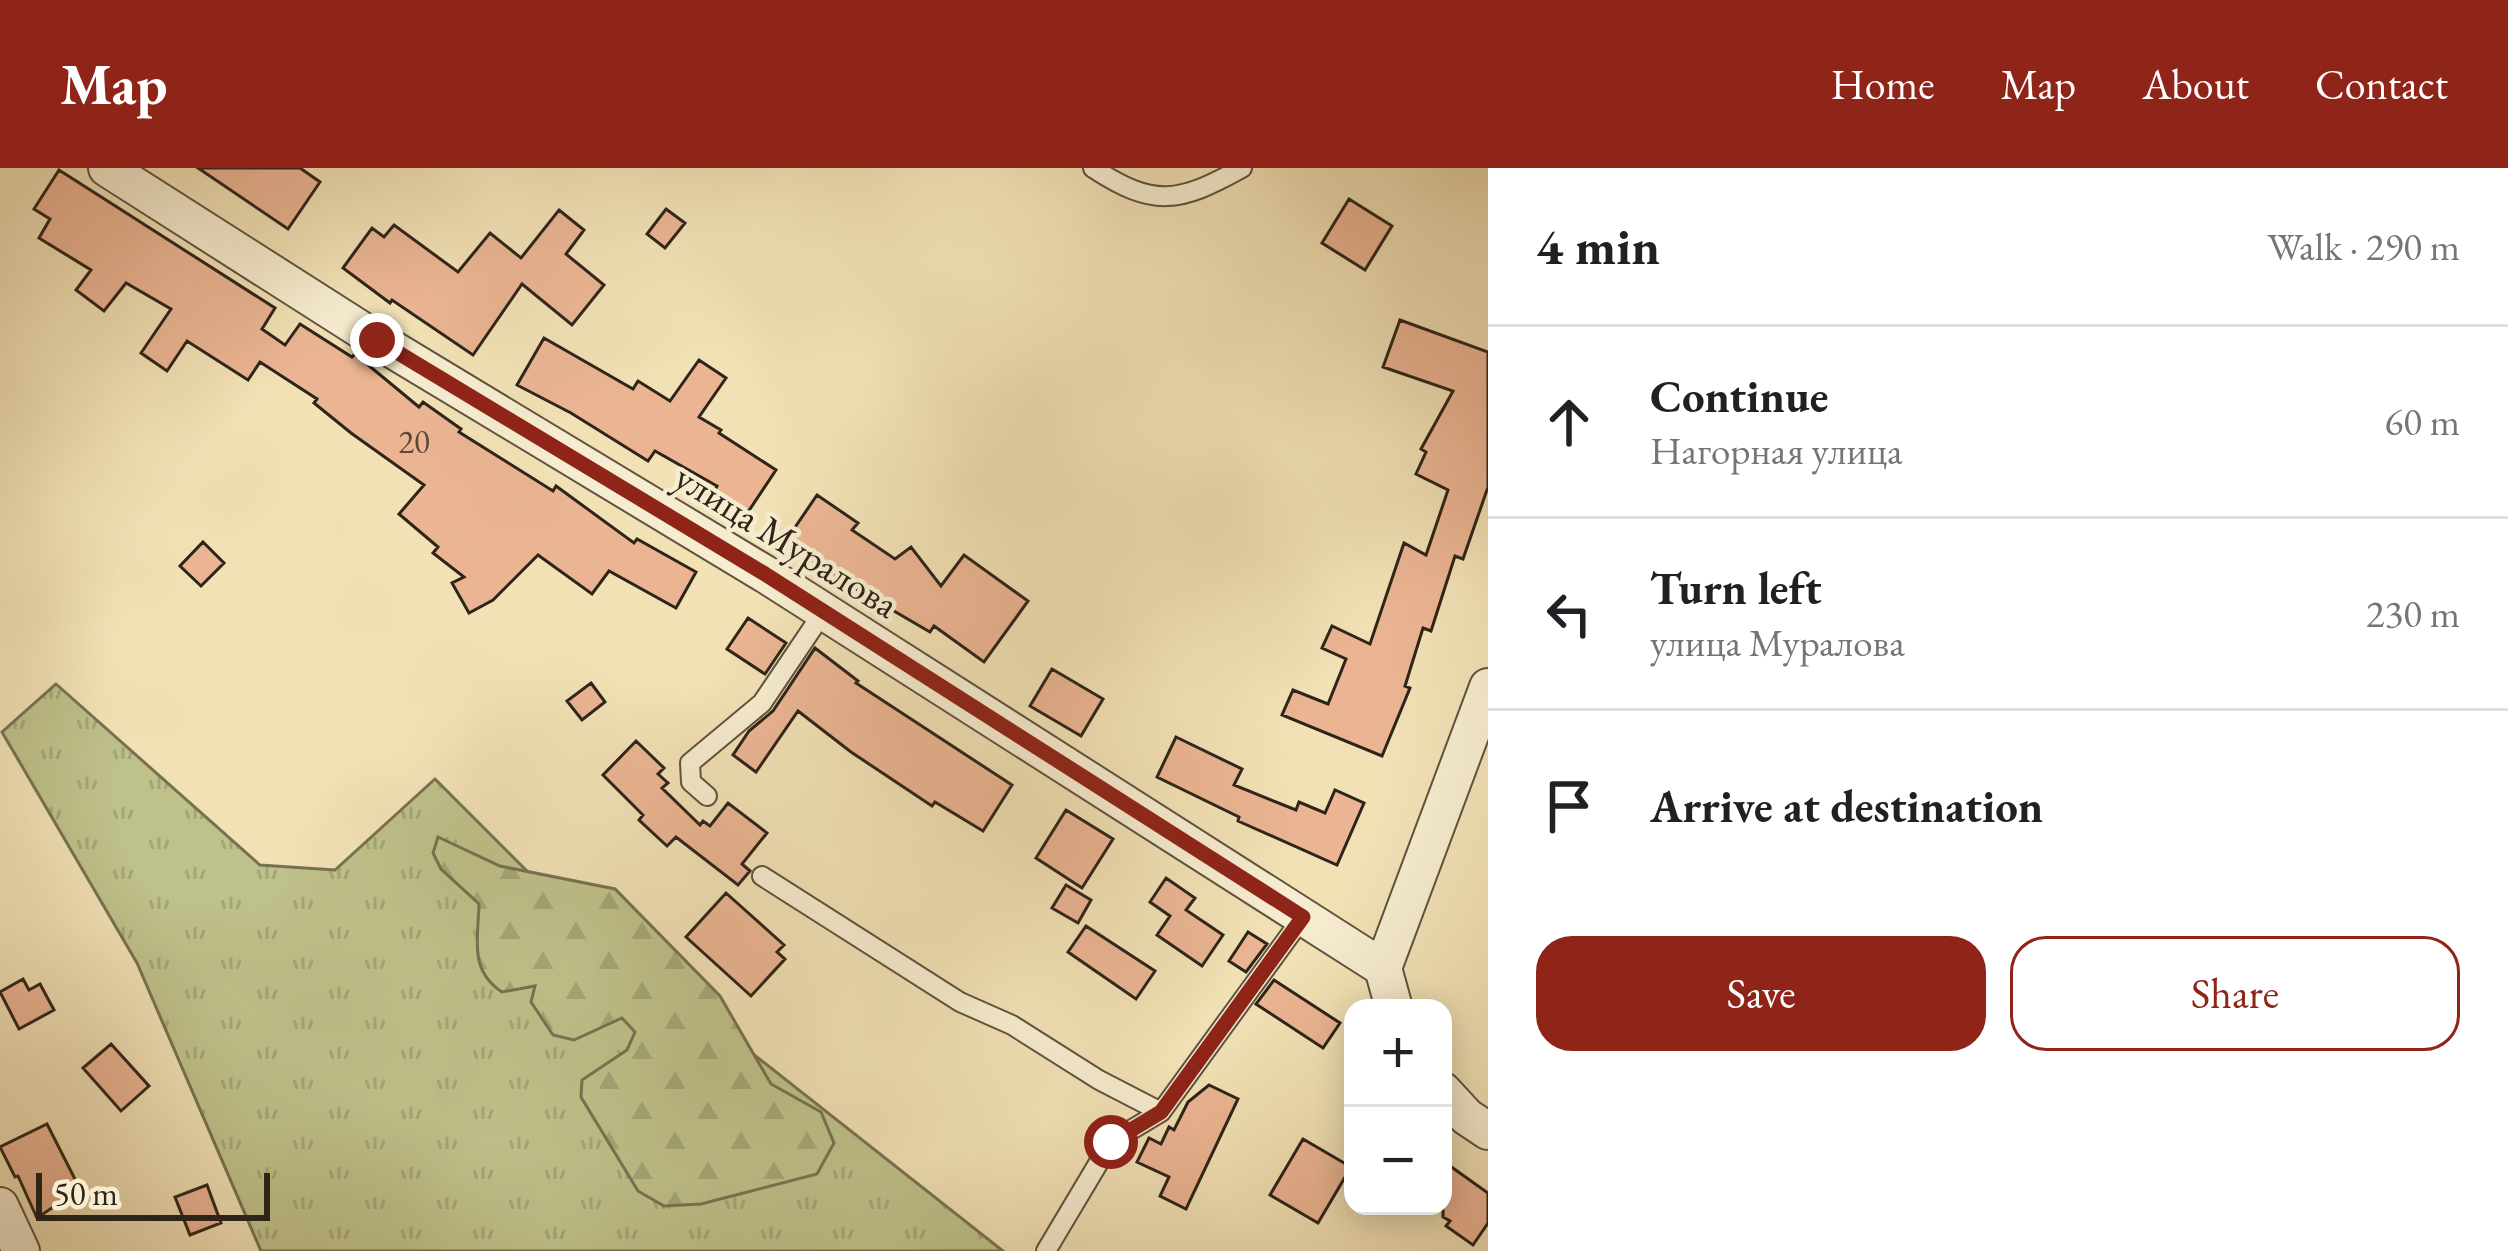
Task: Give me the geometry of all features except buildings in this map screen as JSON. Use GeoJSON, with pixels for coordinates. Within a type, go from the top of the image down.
{"type":"FeatureCollection","features":[{"type":"Feature","properties":{"kind":"street","name":"улица Муралова"},"geometry":{"type":"LineString","coordinates":[[107,168],[377,340],[824,611],[1383,968]]}},
{"type":"Feature","properties":{"kind":"street"},"geometry":{"type":"LineString","coordinates":[[1392,999],[1383,968],[1488,686]]}},
{"type":"Feature","properties":{"kind":"street"},"geometry":{"type":"LineString","coordinates":[[1452,1100],[1488,1131]]}},
{"type":"Feature","properties":{"kind":"street"},"geometry":{"type":"LineString","coordinates":[[0,1206],[21,1251]]}},
{"type":"Feature","properties":{"kind":"lane"},"geometry":{"type":"LineString","coordinates":[[1093,168],[1121,186],[1162,198],[1201,190],[1242,168]]}},
{"type":"Feature","properties":{"kind":"lane"},"geometry":{"type":"LineString","coordinates":[[707,796],[691,782],[690,763],[762,703],[824,611]]}},
{"type":"Feature","properties":{"kind":"lane"},"geometry":{"type":"LineString","coordinates":[[762,875],[960,1002],[1012,1025],[1099,1080],[1161,1112]]}},
{"type":"Feature","properties":{"kind":"lane"},"geometry":{"type":"LineString","coordinates":[[1046,1251],[1111,1142],[1161,1112],[1303,917]]}},
{"type":"Feature","properties":{"kind":"green space"},"geometry":{"type":"Polygon","coordinates":[[[56,684],[260,865],[335,870],[435,779],[549,893],[1003,1251],[261,1251],[137,963],[2,732],[56,684]]]}},
{"type":"Feature","properties":{"kind":"green space"},"geometry":{"type":"Polygon","coordinates":[[[438,837],[500,866],[615,889],[720,996],[771,1084],[821,1112],[834,1143],[817,1174],[701,1204],[664,1206],[638,1191],[581,1097],[582,1080],[627,1050],[635,1032],[622,1018],[574,1040],[553,1035],[531,1002],[535,986],[502,992],[491,983],[478,953],[479,904],[441,869],[433,853],[438,837]]]}},
{"type":"Feature","properties":{"kind":"route"},"geometry":{"type":"LineString","coordinates":[[377,340],[765,574],[1303,917],[1161,1112],[1111,1142]]}}]}
